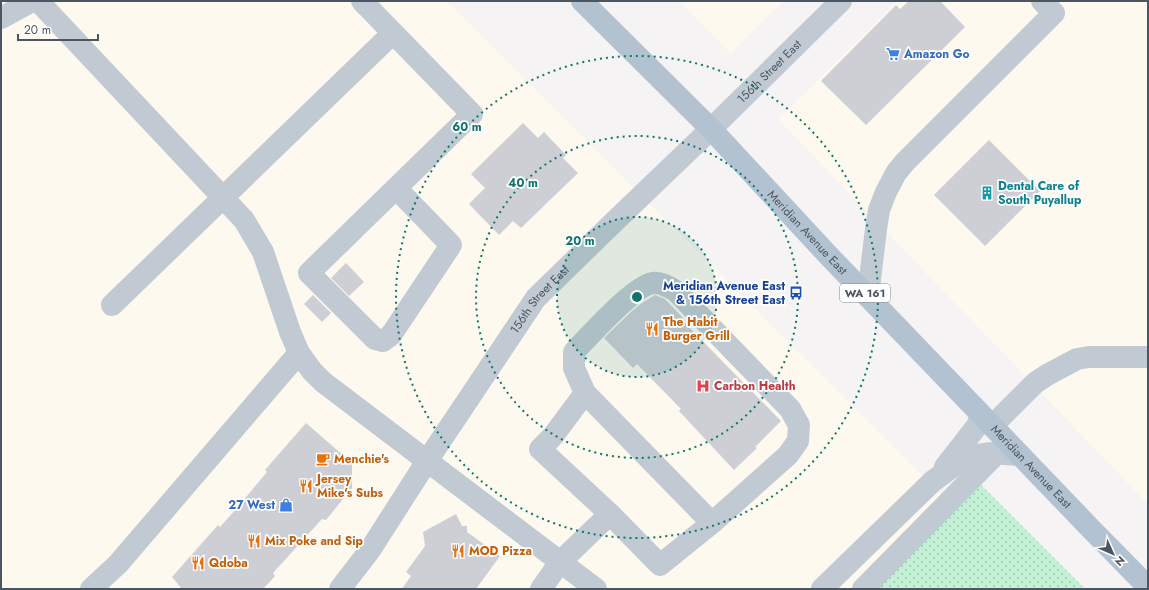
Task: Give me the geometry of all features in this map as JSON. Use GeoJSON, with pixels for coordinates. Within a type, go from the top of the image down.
{"type":"FeatureCollection","features":[{"type":"Feature","properties":{"kind":"main road","name":"Meridian Avenue East"},"geometry":{"type":"LineString","coordinates":[[582,1],[711,129],[986,420],[1148,587]]}},
{"type":"Feature","properties":{"kind":"street"},"geometry":{"type":"LineString","coordinates":[[1,18],[32,1]]}},
{"type":"Feature","properties":{"kind":"street"},"geometry":{"type":"LineString","coordinates":[[38,1],[244,220],[263,252],[290,332],[299,353],[312,371],[323,382],[596,589]]}},
{"type":"Feature","properties":{"kind":"street"},"geometry":{"type":"LineString","coordinates":[[362,1],[472,114],[365,218],[309,273],[375,339],[383,341],[392,335],[451,244],[396,188]]}},
{"type":"Feature","properties":{"kind":"street","name":"156th Street East"},"geometry":{"type":"LineString","coordinates":[[340,589],[370,550],[427,461],[536,298],[841,1]]}},
{"type":"Feature","properties":{"kind":"street"},"geometry":{"type":"LineString","coordinates":[[868,296],[879,210],[896,173],[905,162],[1054,13],[1042,1]]}},
{"type":"Feature","properties":{"kind":"street"},"geometry":{"type":"LineString","coordinates":[[112,305],[393,33]]}},
{"type":"Feature","properties":{"kind":"street"},"geometry":{"type":"LineString","coordinates":[[585,393],[553,436],[540,448],[610,514],[660,565],[712,523],[788,455],[798,441],[799,425],[790,409],[676,290],[664,284],[652,283],[642,287],[614,310],[574,352],[574,368],[585,393],[712,523]]}},
{"type":"Feature","properties":{"kind":"street"},"geometry":{"type":"LineString","coordinates":[[91,589],[118,564],[299,353]]}},
{"type":"Feature","properties":{"kind":"street"},"geometry":{"type":"LineString","coordinates":[[933,482],[977,426],[1047,375],[1076,359],[1089,357],[1148,357]]}},
{"type":"Feature","properties":{"kind":"street"},"geometry":{"type":"LineString","coordinates":[[822,589],[933,482],[959,462],[977,455],[992,453],[1020,455]]}},
{"type":"Feature","properties":{"kind":"street"},"geometry":{"type":"LineString","coordinates":[[863,589],[997,453]]}},
{"type":"Feature","properties":{"kind":"street"},"geometry":{"type":"LineString","coordinates":[[541,589],[560,562],[610,514]]}},
{"type":"Feature","properties":{"kind":"shaded area"},"geometry":{"type":"Polygon","coordinates":[[[1,1],[447,1],[953,506],[866,589],[1,589],[1,1]]]}},
{"type":"Feature","properties":{"kind":"shaded area"},"geometry":{"type":"Polygon","coordinates":[[[680,1],[784,1],[731,54],[680,1]]]}},
{"type":"Feature","properties":{"kind":"shaded area"},"geometry":{"type":"Polygon","coordinates":[[[898,1],[1148,1],[1148,504],[778,119],[898,1]]]}},
{"type":"Feature","properties":{"kind":"green space"},"geometry":{"type":"Polygon","coordinates":[[[979,483],[1085,589],[866,589],[979,483]]]}},
{"type":"Feature","properties":{"kind":"building","name":"Amazon Go"},"geometry":{"type":"Polygon","coordinates":[[[909,1],[940,1],[965,27],[866,125],[821,81],[896,5],[900,9],[909,1]]]}},
{"type":"Feature","properties":{"kind":"building"},"geometry":{"type":"Polygon","coordinates":[[[523,123],[538,138],[544,132],[566,155],[563,158],[578,173],[521,228],[513,221],[499,235],[469,204],[485,188],[471,174],[523,123]]]}},
{"type":"Feature","properties":{"kind":"building","name":"Dental Care of South Puyallup"},"geometry":{"type":"Polygon","coordinates":[[[989,140],[1040,191],[985,246],[934,195],[989,140]]]}},
{"type":"Feature","properties":{"kind":"building"},"geometry":{"type":"Polygon","coordinates":[[[346,263],[364,282],[349,296],[331,278],[346,263]]]}},
{"type":"Feature","properties":{"kind":"building"},"geometry":{"type":"Polygon","coordinates":[[[313,295],[331,313],[322,322],[304,304],[313,295]]]}},
{"type":"Feature","properties":{"kind":"building"},"geometry":{"type":"Polygon","coordinates":[[[655,295],[665,299],[683,318],[681,319],[781,421],[755,447],[757,448],[734,470],[679,411],[681,409],[637,364],[633,368],[604,338],[632,311],[655,295]]]}},
{"type":"Feature","properties":{"kind":"building"},"geometry":{"type":"Polygon","coordinates":[[[306,423],[352,463],[352,488],[326,520],[322,519],[273,573],[275,576],[263,589],[182,589],[172,577],[218,525],[220,527],[236,509],[267,472],[265,470],[306,423]]]}},
{"type":"Feature","properties":{"kind":"building","name":"MOD Pizza"},"geometry":{"type":"Polygon","coordinates":[[[456,514],[462,526],[467,526],[467,532],[500,556],[476,589],[402,589],[411,576],[406,572],[425,546],[423,532],[456,514]]]}},
{"type":"Feature","properties":{"kind":"place","name":"Amazon Go"},"geometry":{"type":"Point","coordinates":[893,54]}},
{"type":"Feature","properties":{"kind":"place","name":"Dental Care of South Puyallup"},"geometry":{"type":"Point","coordinates":[987,193]}},
{"type":"Feature","properties":{"kind":"place","name":"Meridian Avenue East & 156th Street East"},"geometry":{"type":"Point","coordinates":[796,293]}},
{"type":"Feature","properties":{"kind":"place","name":"The Habit Burger Grill"},"geometry":{"type":"Point","coordinates":[652,329]}},
{"type":"Feature","properties":{"kind":"place","name":"Carbon Health"},"geometry":{"type":"Point","coordinates":[703,386]}},
{"type":"Feature","properties":{"kind":"place","name":"Menchie's"},"geometry":{"type":"Point","coordinates":[323,459]}},
{"type":"Feature","properties":{"kind":"place","name":"Jersey Mike's Subs"},"geometry":{"type":"Point","coordinates":[306,486]}},
{"type":"Feature","properties":{"kind":"place","name":"27 West"},"geometry":{"type":"Point","coordinates":[286,505]}},
{"type":"Feature","properties":{"kind":"place","name":"Mix Poke and Sip"},"geometry":{"type":"Point","coordinates":[254,541]}},
{"type":"Feature","properties":{"kind":"place","name":"MOD Pizza"},"geometry":{"type":"Point","coordinates":[458,551]}},
{"type":"Feature","properties":{"kind":"place","name":"Qdoba"},"geometry":{"type":"Point","coordinates":[198,563]}}]}
